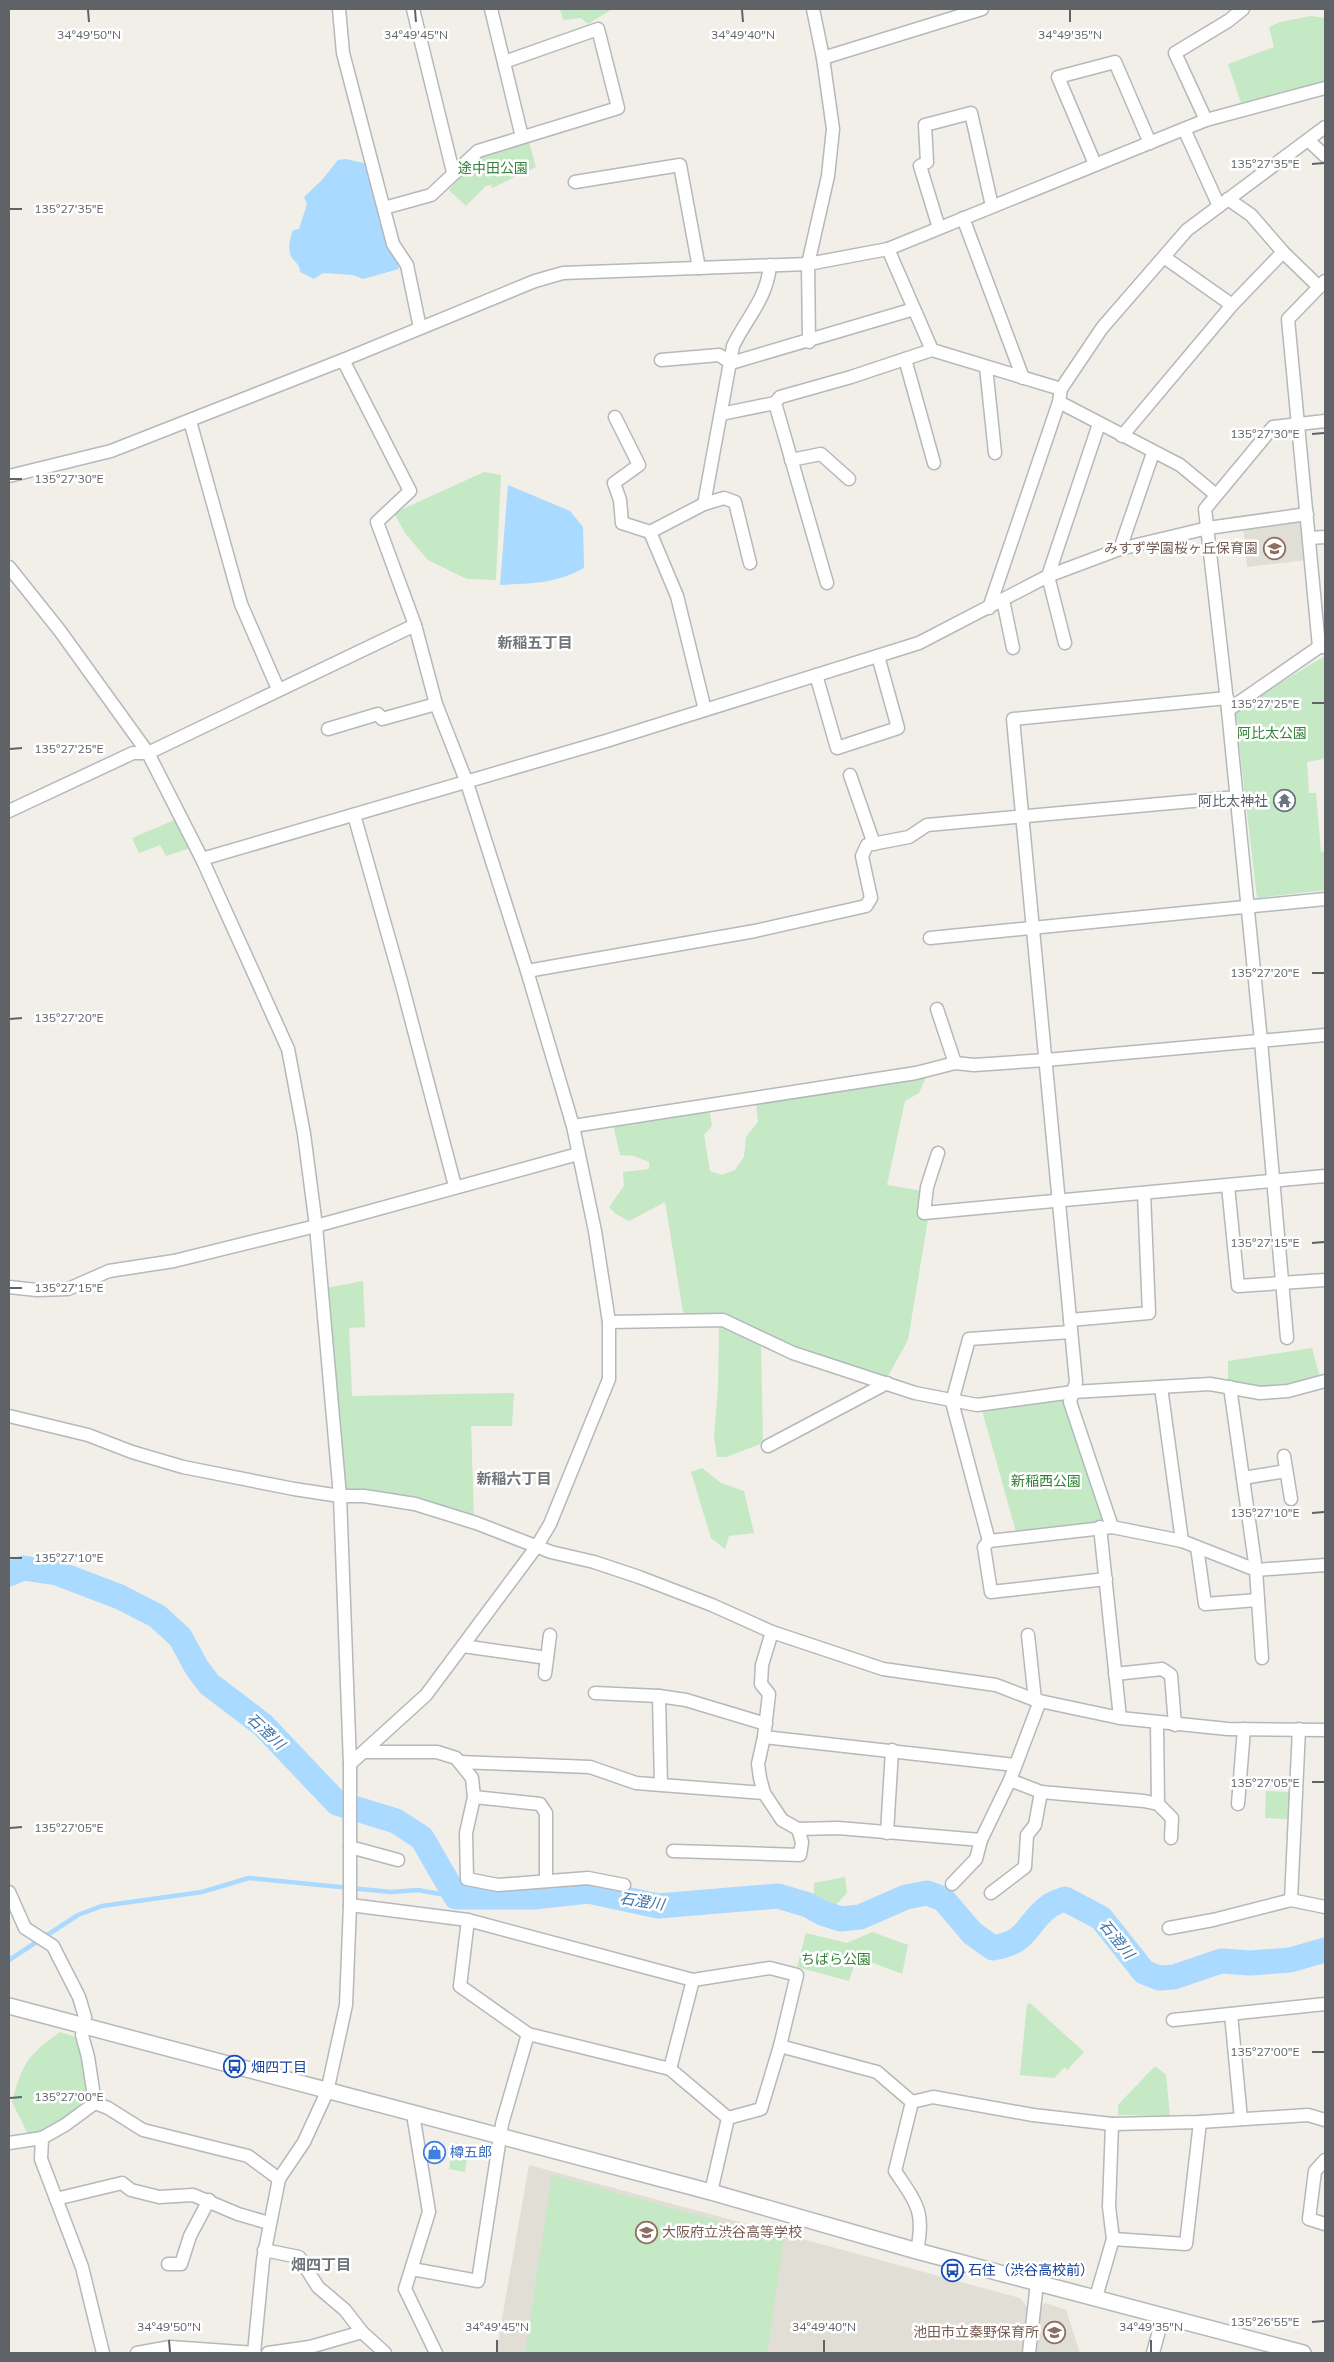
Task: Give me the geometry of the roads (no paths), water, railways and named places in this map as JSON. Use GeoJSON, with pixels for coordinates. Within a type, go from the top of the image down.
{"type":"FeatureCollection","features":[{"type":"Feature","properties":{"kind":"street"},"geometry":{"type":"LineString","coordinates":[[339,9],[343,53],[393,244],[407,265],[420,328]]}},
{"type":"Feature","properties":{"kind":"street"},"geometry":{"type":"LineString","coordinates":[[412,9],[453,172]]}},
{"type":"Feature","properties":{"kind":"street"},"geometry":{"type":"LineString","coordinates":[[491,9],[522,137]]}},
{"type":"Feature","properties":{"kind":"street"},"geometry":{"type":"LineString","coordinates":[[808,342],[808,264],[828,176],[833,129],[823,58],[813,9]]}},
{"type":"Feature","properties":{"kind":"street"},"geometry":{"type":"LineString","coordinates":[[823,58],[982,9]]}},
{"type":"Feature","properties":{"kind":"street"},"geometry":{"type":"LineString","coordinates":[[1206,120],[1175,53],[1228,21],[1243,9]]}},
{"type":"Feature","properties":{"kind":"street"},"geometry":{"type":"LineString","coordinates":[[384,208],[431,195],[453,172],[478,151],[618,108],[598,29],[504,62]]}},
{"type":"Feature","properties":{"kind":"street"},"geometry":{"type":"LineString","coordinates":[[1095,164],[1058,77],[1115,62],[1150,143]]}},
{"type":"Feature","properties":{"kind":"street"},"geometry":{"type":"LineString","coordinates":[[9,476],[111,452],[343,360],[535,280],[563,273],[808,264],[888,249],[1206,120],[1325,88]]}},
{"type":"Feature","properties":{"kind":"street"},"geometry":{"type":"LineString","coordinates":[[939,228],[920,166],[927,162],[925,124],[971,113],[992,206]]}},
{"type":"Feature","properties":{"kind":"street"},"geometry":{"type":"LineString","coordinates":[[989,608],[1059,402],[1061,389],[1102,328],[1187,230],[1325,127]]}},
{"type":"Feature","properties":{"kind":"street"},"geometry":{"type":"LineString","coordinates":[[1120,1718],[1106,1579],[1106,1527],[1070,1402],[1076,1382],[1013,719],[1228,704],[1322,647],[1309,538],[1288,319],[1322,284],[1283,252],[1251,215],[1224,202],[1184,129]]}},
{"type":"Feature","properties":{"kind":"street"},"geometry":{"type":"LineString","coordinates":[[1308,140],[1325,156]]}},
{"type":"Feature","properties":{"kind":"street"},"geometry":{"type":"LineString","coordinates":[[575,182],[680,165],[699,268]]}},
{"type":"Feature","properties":{"kind":"street"},"geometry":{"type":"LineString","coordinates":[[963,218],[1024,378]]}},
{"type":"Feature","properties":{"kind":"street"},"geometry":{"type":"LineString","coordinates":[[888,249],[932,350]]}},
{"type":"Feature","properties":{"kind":"street"},"geometry":{"type":"LineString","coordinates":[[1122,436],[1232,305],[1283,252]]}},
{"type":"Feature","properties":{"kind":"street"},"geometry":{"type":"LineString","coordinates":[[1164,257],[1232,305]]}},
{"type":"Feature","properties":{"kind":"street"},"geometry":{"type":"LineString","coordinates":[[704,504],[733,346],[742,326],[763,298],[769,282],[770,265]]}},
{"type":"Feature","properties":{"kind":"street"},"geometry":{"type":"LineString","coordinates":[[661,360],[719,355],[731,363],[808,342],[914,309]]}},
{"type":"Feature","properties":{"kind":"street"},"geometry":{"type":"LineString","coordinates":[[721,414],[775,403],[780,397],[932,350],[1061,389]]}},
{"type":"Feature","properties":{"kind":"street"},"geometry":{"type":"LineString","coordinates":[[905,359],[934,463]]}},
{"type":"Feature","properties":{"kind":"street"},"geometry":{"type":"LineString","coordinates":[[343,360],[410,491],[377,522],[414,625],[436,704],[467,783],[527,971],[573,1126],[595,1231],[609,1322],[609,1379],[570,1472],[554,1517],[537,1546],[426,1695],[366,1752],[350,1764]]}},
{"type":"Feature","properties":{"kind":"street"},"geometry":{"type":"LineString","coordinates":[[986,367],[996,453]]}},
{"type":"Feature","properties":{"kind":"street"},"geometry":{"type":"LineString","coordinates":[[1059,402],[1153,453],[1180,465],[1216,494]]}},
{"type":"Feature","properties":{"kind":"street"},"geometry":{"type":"LineString","coordinates":[[775,403],[827,583]]}},
{"type":"Feature","properties":{"kind":"street"},"geometry":{"type":"LineString","coordinates":[[614,417],[639,466],[614,484],[620,500],[622,523],[650,532],[704,504],[724,498],[735,502],[750,563]]}},
{"type":"Feature","properties":{"kind":"street"},"geometry":{"type":"LineString","coordinates":[[190,420],[241,604],[278,689]]}},
{"type":"Feature","properties":{"kind":"street"},"geometry":{"type":"LineString","coordinates":[[1287,1338],[1261,1041],[1228,704],[1205,509],[1273,427],[1325,421]]}},
{"type":"Feature","properties":{"kind":"street"},"geometry":{"type":"LineString","coordinates":[[1065,643],[1048,576],[1099,424]]}},
{"type":"Feature","properties":{"kind":"street"},"geometry":{"type":"LineString","coordinates":[[1120,550],[1153,453]]}},
{"type":"Feature","properties":{"kind":"street"},"geometry":{"type":"LineString","coordinates":[[792,460],[821,454],[849,478]]}},
{"type":"Feature","properties":{"kind":"street"},"geometry":{"type":"LineString","coordinates":[[202,859],[467,783],[919,643],[1048,576],[1120,550],[1208,528],[1307,514]]}},
{"type":"Feature","properties":{"kind":"street"},"geometry":{"type":"LineString","coordinates":[[650,532],[677,596],[705,710]]}},
{"type":"Feature","properties":{"kind":"street"},"geometry":{"type":"LineString","coordinates":[[1309,538],[1325,537]]}},
{"type":"Feature","properties":{"kind":"street"},"geometry":{"type":"LineString","coordinates":[[9,567],[60,631],[148,753],[202,859],[288,1049],[304,1134],[316,1226],[340,1496],[350,1764],[350,1901],[346,2005],[327,2092],[304,2142],[279,2180],[264,2250],[254,2353],[170,2347],[137,2353]]}},
{"type":"Feature","properties":{"kind":"street"},"geometry":{"type":"LineString","coordinates":[[1003,600],[1013,648]]}},
{"type":"Feature","properties":{"kind":"street"},"geometry":{"type":"LineString","coordinates":[[9,811],[133,753],[148,753],[414,625]]}},
{"type":"Feature","properties":{"kind":"street"},"geometry":{"type":"LineString","coordinates":[[816,676],[837,748],[898,728],[878,656]]}},
{"type":"Feature","properties":{"kind":"street"},"geometry":{"type":"LineString","coordinates":[[328,729],[378,714],[382,719],[436,704]]}},
{"type":"Feature","properties":{"kind":"street"},"geometry":{"type":"LineString","coordinates":[[850,775],[874,844]]}},
{"type":"Feature","properties":{"kind":"street"},"geometry":{"type":"LineString","coordinates":[[527,971],[755,931],[866,906],[871,898],[862,856],[867,845],[909,837],[927,825],[1237,796]]}},
{"type":"Feature","properties":{"kind":"street"},"geometry":{"type":"LineString","coordinates":[[354,814],[401,980],[455,1186]]}},
{"type":"Feature","properties":{"kind":"street"},"geometry":{"type":"LineString","coordinates":[[930,938],[1325,899]]}},
{"type":"Feature","properties":{"kind":"street"},"geometry":{"type":"LineString","coordinates":[[937,1009],[955,1063]]}},
{"type":"Feature","properties":{"kind":"street"},"geometry":{"type":"LineString","coordinates":[[573,1126],[916,1073],[955,1063],[974,1065],[1046,1060],[1325,1035]]}},
{"type":"Feature","properties":{"kind":"street"},"geometry":{"type":"LineString","coordinates":[[938,1153],[927,1187],[924,1213],[1325,1176]]}},
{"type":"Feature","properties":{"kind":"street"},"geometry":{"type":"LineString","coordinates":[[9,1287],[37,1290],[68,1289],[109,1271],[174,1261],[316,1226],[455,1186],[578,1154]]}},
{"type":"Feature","properties":{"kind":"street"},"geometry":{"type":"LineString","coordinates":[[1228,1186],[1238,1286],[1325,1280]]}},
{"type":"Feature","properties":{"kind":"street"},"geometry":{"type":"LineString","coordinates":[[989,1540],[952,1402],[969,1339],[1070,1326],[1149,1313],[1144,1193]]}},
{"type":"Feature","properties":{"kind":"street"},"geometry":{"type":"LineString","coordinates":[[609,1322],[723,1320],[794,1353],[915,1393],[952,1402],[977,1405],[1073,1392],[1161,1386],[1210,1384],[1260,1393],[1288,1391],[1325,1381]]}},
{"type":"Feature","properties":{"kind":"street"},"geometry":{"type":"LineString","coordinates":[[768,1446],[887,1383]]}},
{"type":"Feature","properties":{"kind":"street"},"geometry":{"type":"LineString","coordinates":[[1161,1386],[1182,1541]]}},
{"type":"Feature","properties":{"kind":"street"},"geometry":{"type":"LineString","coordinates":[[1230,1387],[1256,1570],[1262,1658]]}},
{"type":"Feature","properties":{"kind":"street"},"geometry":{"type":"LineString","coordinates":[[9,1416],[88,1435],[132,1452],[183,1467],[294,1489],[340,1496],[364,1496],[415,1504],[476,1523],[537,1546],[639,1577],[712,1605],[772,1632],[883,1669],[996,1685],[1038,1701],[1120,1718],[1175,1725],[1244,1729],[1325,1730]]}},
{"type":"Feature","properties":{"kind":"street"},"geometry":{"type":"LineString","coordinates":[[1284,1456],[1291,1499]]}},
{"type":"Feature","properties":{"kind":"street"},"geometry":{"type":"LineString","coordinates":[[1243,1478],[1286,1471]]}},
{"type":"Feature","properties":{"kind":"street"},"geometry":{"type":"LineString","coordinates":[[1106,1579],[991,1592],[984,1547],[989,1540],[1106,1527],[1182,1541],[1256,1570],[1325,1565]]}},
{"type":"Feature","properties":{"kind":"street"},"geometry":{"type":"LineString","coordinates":[[1197,1547],[1204,1604],[1258,1600]]}},
{"type":"Feature","properties":{"kind":"street"},"geometry":{"type":"LineString","coordinates":[[772,1632],[762,1665],[761,1684],[769,1694],[765,1731],[758,1764],[764,1793],[782,1820],[798,1829],[838,1828],[981,1840]]}},
{"type":"Feature","properties":{"kind":"street"},"geometry":{"type":"LineString","coordinates":[[545,1674],[550,1635]]}},
{"type":"Feature","properties":{"kind":"street"},"geometry":{"type":"LineString","coordinates":[[952,1884],[976,1859],[981,1840],[1010,1780],[1038,1701],[1028,1635]]}},
{"type":"Feature","properties":{"kind":"street"},"geometry":{"type":"LineString","coordinates":[[463,1646],[547,1658]]}},
{"type":"Feature","properties":{"kind":"street"},"geometry":{"type":"LineString","coordinates":[[1115,1674],[1162,1669],[1171,1675],[1175,1725]]}},
{"type":"Feature","properties":{"kind":"street"},"geometry":{"type":"LineString","coordinates":[[595,1693],[659,1696],[686,1700],[765,1731],[1015,1766]]}},
{"type":"Feature","properties":{"kind":"street"},"geometry":{"type":"LineString","coordinates":[[659,1696],[661,1785]]}},
{"type":"Feature","properties":{"kind":"street"},"geometry":{"type":"LineString","coordinates":[[1157,1722],[1158,1804]]}},
{"type":"Feature","properties":{"kind":"street"},"geometry":{"type":"LineString","coordinates":[[1238,1804],[1244,1729]]}},
{"type":"Feature","properties":{"kind":"street"},"geometry":{"type":"LineString","coordinates":[[1291,1900],[1299,1729]]}},
{"type":"Feature","properties":{"kind":"street"},"geometry":{"type":"LineString","coordinates":[[887,1832],[892,1750]]}},
{"type":"Feature","properties":{"kind":"street"},"geometry":{"type":"LineString","coordinates":[[366,1752],[437,1752],[456,1758],[472,1778],[474,1797],[466,1833],[467,1879],[498,1885],[546,1879],[588,1878],[624,1885]]}},
{"type":"Feature","properties":{"kind":"street"},"geometry":{"type":"LineString","coordinates":[[459,1762],[590,1767],[636,1783],[764,1793]]}},
{"type":"Feature","properties":{"kind":"street"},"geometry":{"type":"LineString","coordinates":[[1010,1780],[1040,1792],[1083,1794],[1158,1804],[1172,1818],[1171,1838]]}},
{"type":"Feature","properties":{"kind":"street"},"geometry":{"type":"LineString","coordinates":[[991,1893],[1025,1867],[1027,1835],[1035,1825],[1040,1792]]}},
{"type":"Feature","properties":{"kind":"street"},"geometry":{"type":"LineString","coordinates":[[474,1797],[540,1804],[546,1813],[546,1879]]}},
{"type":"Feature","properties":{"kind":"street"},"geometry":{"type":"LineString","coordinates":[[673,1851],[800,1855],[802,1842],[798,1829]]}},
{"type":"Feature","properties":{"kind":"street"},"geometry":{"type":"LineString","coordinates":[[350,1847],[398,1860]]}},
{"type":"Feature","properties":{"kind":"street"},"geometry":{"type":"LineString","coordinates":[[9,1892],[25,1928],[53,1946],[79,1997],[85,2017],[82,2035],[88,2057],[95,2103]]}},
{"type":"Feature","properties":{"kind":"street"},"geometry":{"type":"LineString","coordinates":[[1169,1928],[1212,1920],[1291,1900],[1325,1907]]}},
{"type":"Feature","properties":{"kind":"street"},"geometry":{"type":"LineString","coordinates":[[350,1901],[468,1920],[693,1980],[770,1968],[797,1975],[762,2109],[728,2118]]}},
{"type":"Feature","properties":{"kind":"street"},"geometry":{"type":"LineString","coordinates":[[468,1920],[460,1986],[528,2034],[670,2070],[728,2118]]}},
{"type":"Feature","properties":{"kind":"street"},"geometry":{"type":"LineString","coordinates":[[670,2070],[693,1980]]}},
{"type":"Feature","properties":{"kind":"street"},"geometry":{"type":"LineString","coordinates":[[1173,2020],[1325,2004]]}},
{"type":"Feature","properties":{"kind":"street"},"geometry":{"type":"LineString","coordinates":[[9,2006],[500,2138],[711,2192],[917,2251],[1303,2353]]}},
{"type":"Feature","properties":{"kind":"street"},"geometry":{"type":"LineString","coordinates":[[1231,2014],[1241,2119]]}},
{"type":"Feature","properties":{"kind":"street"},"geometry":{"type":"LineString","coordinates":[[412,2269],[478,2281],[500,2138],[528,2034]]}},
{"type":"Feature","properties":{"kind":"street"},"geometry":{"type":"LineString","coordinates":[[780,2046],[877,2072],[912,2102]]}},
{"type":"Feature","properties":{"kind":"street"},"geometry":{"type":"LineString","coordinates":[[912,2102],[934,2097],[1032,2116],[1112,2124],[1200,2122],[1308,2115],[1325,2120]]}},
{"type":"Feature","properties":{"kind":"street"},"geometry":{"type":"LineString","coordinates":[[912,2102],[895,2171],[919,2207],[921,2230],[917,2251]]}},
{"type":"Feature","properties":{"kind":"street"},"geometry":{"type":"LineString","coordinates":[[9,2143],[42,2138],[65,2125],[95,2103]]}},
{"type":"Feature","properties":{"kind":"street"},"geometry":{"type":"LineString","coordinates":[[95,2103],[108,2108],[143,2130],[248,2156],[279,2180]]}},
{"type":"Feature","properties":{"kind":"street"},"geometry":{"type":"LineString","coordinates":[[412,2114],[429,2212],[406,2289],[436,2353]]}},
{"type":"Feature","properties":{"kind":"street"},"geometry":{"type":"LineString","coordinates":[[711,2192],[728,2118]]}},
{"type":"Feature","properties":{"kind":"street"},"geometry":{"type":"LineString","coordinates":[[1113,2239],[1186,2244],[1200,2122]]}},
{"type":"Feature","properties":{"kind":"street"},"geometry":{"type":"LineString","coordinates":[[1096,2297],[1113,2239],[1108,2207],[1112,2124]]}},
{"type":"Feature","properties":{"kind":"street"},"geometry":{"type":"LineString","coordinates":[[42,2138],[41,2159],[82,2267],[103,2353]]}},
{"type":"Feature","properties":{"kind":"street"},"geometry":{"type":"LineString","coordinates":[[1325,2160],[1315,2171],[1309,2219],[1325,2224]]}},
{"type":"Feature","properties":{"kind":"street"},"geometry":{"type":"LineString","coordinates":[[56,2199],[122,2183],[131,2190],[159,2197],[193,2195],[210,2200],[238,2214],[269,2223]]}},
{"type":"Feature","properties":{"kind":"street"},"geometry":{"type":"LineString","coordinates":[[168,2264],[181,2264],[190,2236],[210,2200]]}},
{"type":"Feature","properties":{"kind":"street"},"geometry":{"type":"LineString","coordinates":[[264,2250],[299,2257],[318,2288],[345,2310],[362,2332],[385,2353]]}},
{"type":"Feature","properties":{"kind":"street"},"geometry":{"type":"LineString","coordinates":[[1028,2353],[1038,2283]]}},
{"type":"Feature","properties":{"kind":"street"},"geometry":{"type":"LineString","coordinates":[[1153,2353],[1163,2316]]}},
{"type":"Feature","properties":{"kind":"street"},"geometry":{"type":"LineString","coordinates":[[268,2353],[310,2347],[362,2332]]}},
{"type":"Feature","properties":{"kind":"water"},"geometry":{"type":"Polygon","coordinates":[[[346,159],[368,164],[399,269],[363,279],[353,275],[323,273],[314,279],[300,272],[299,266],[290,255],[291,237],[293,230],[299,229],[307,204],[304,197],[322,180],[338,160],[346,159]]]}},
{"type":"Feature","properties":{"kind":"water"},"geometry":{"type":"Polygon","coordinates":[[[508,485],[570,511],[583,527],[584,568],[553,580],[500,585],[508,485]]]}},
{"type":"Feature","properties":{"kind":"waterway","name":"石澄川"},"geometry":{"type":"LineString","coordinates":[[9,1574],[23,1568],[57,1573],[120,1597],[157,1616],[180,1637],[197,1668],[209,1684],[263,1725],[337,1803],[396,1821],[422,1838],[456,1897],[534,1897],[588,1891],[658,1906],[778,1896],[808,1905],[822,1913],[841,1919],[860,1917],[906,1897],[927,1893],[943,1899],[972,1933],[993,1948],[1014,1942],[1048,1907],[1065,1899],[1101,1918],[1144,1972],[1159,1978],[1174,1977],[1221,1961],[1250,1963],[1290,1960],[1325,1950]]}},
{"type":"Feature","properties":{"kind":"waterway"},"geometry":{"type":"LineString","coordinates":[[9,1960],[78,1915],[102,1906],[202,1892],[249,1878],[391,1892],[418,1890],[456,1897]]}},
{"type":"Feature","properties":{"kind":"place","name":"みすず学園桜ヶ丘保育園"},"geometry":{"type":"Point","coordinates":[1274,548]}},
{"type":"Feature","properties":{"kind":"place","name":"阿比太神社"},"geometry":{"type":"Point","coordinates":[1284,801]}},
{"type":"Feature","properties":{"kind":"place","name":"畑四丁目"},"geometry":{"type":"Point","coordinates":[235,2067]}},
{"type":"Feature","properties":{"kind":"place","name":"樽五郎"},"geometry":{"type":"Point","coordinates":[434,2152]}},
{"type":"Feature","properties":{"kind":"place","name":"大阪府立渋谷高等学校"},"geometry":{"type":"Point","coordinates":[646,2232]}},
{"type":"Feature","properties":{"kind":"place","name":"石住（渋谷高校前）"},"geometry":{"type":"Point","coordinates":[952,2270]}},
{"type":"Feature","properties":{"kind":"place","name":"池田市立秦野保育所"},"geometry":{"type":"Point","coordinates":[1055,2332]}},
{"type":"Feature","properties":{"kind":"district","name":"新稲五丁目"},"geometry":{"type":"Point","coordinates":[535,642]}},
{"type":"Feature","properties":{"kind":"district","name":"新稲六丁目"},"geometry":{"type":"Point","coordinates":[514,1478]}},
{"type":"Feature","properties":{"kind":"district","name":"畑四丁目"},"geometry":{"type":"Point","coordinates":[321,2264]}},
{"type":"Feature","properties":{"kind":"park label","name":"途中田公園"},"geometry":{"type":"Point","coordinates":[493,168]}},
{"type":"Feature","properties":{"kind":"park label","name":"阿比太公園"},"geometry":{"type":"Point","coordinates":[1272,733]}},
{"type":"Feature","properties":{"kind":"park label","name":"新稲西公園"},"geometry":{"type":"Point","coordinates":[1046,1481]}},
{"type":"Feature","properties":{"kind":"park label","name":"ちばら公園"},"geometry":{"type":"Point","coordinates":[836,1959]}}]}
